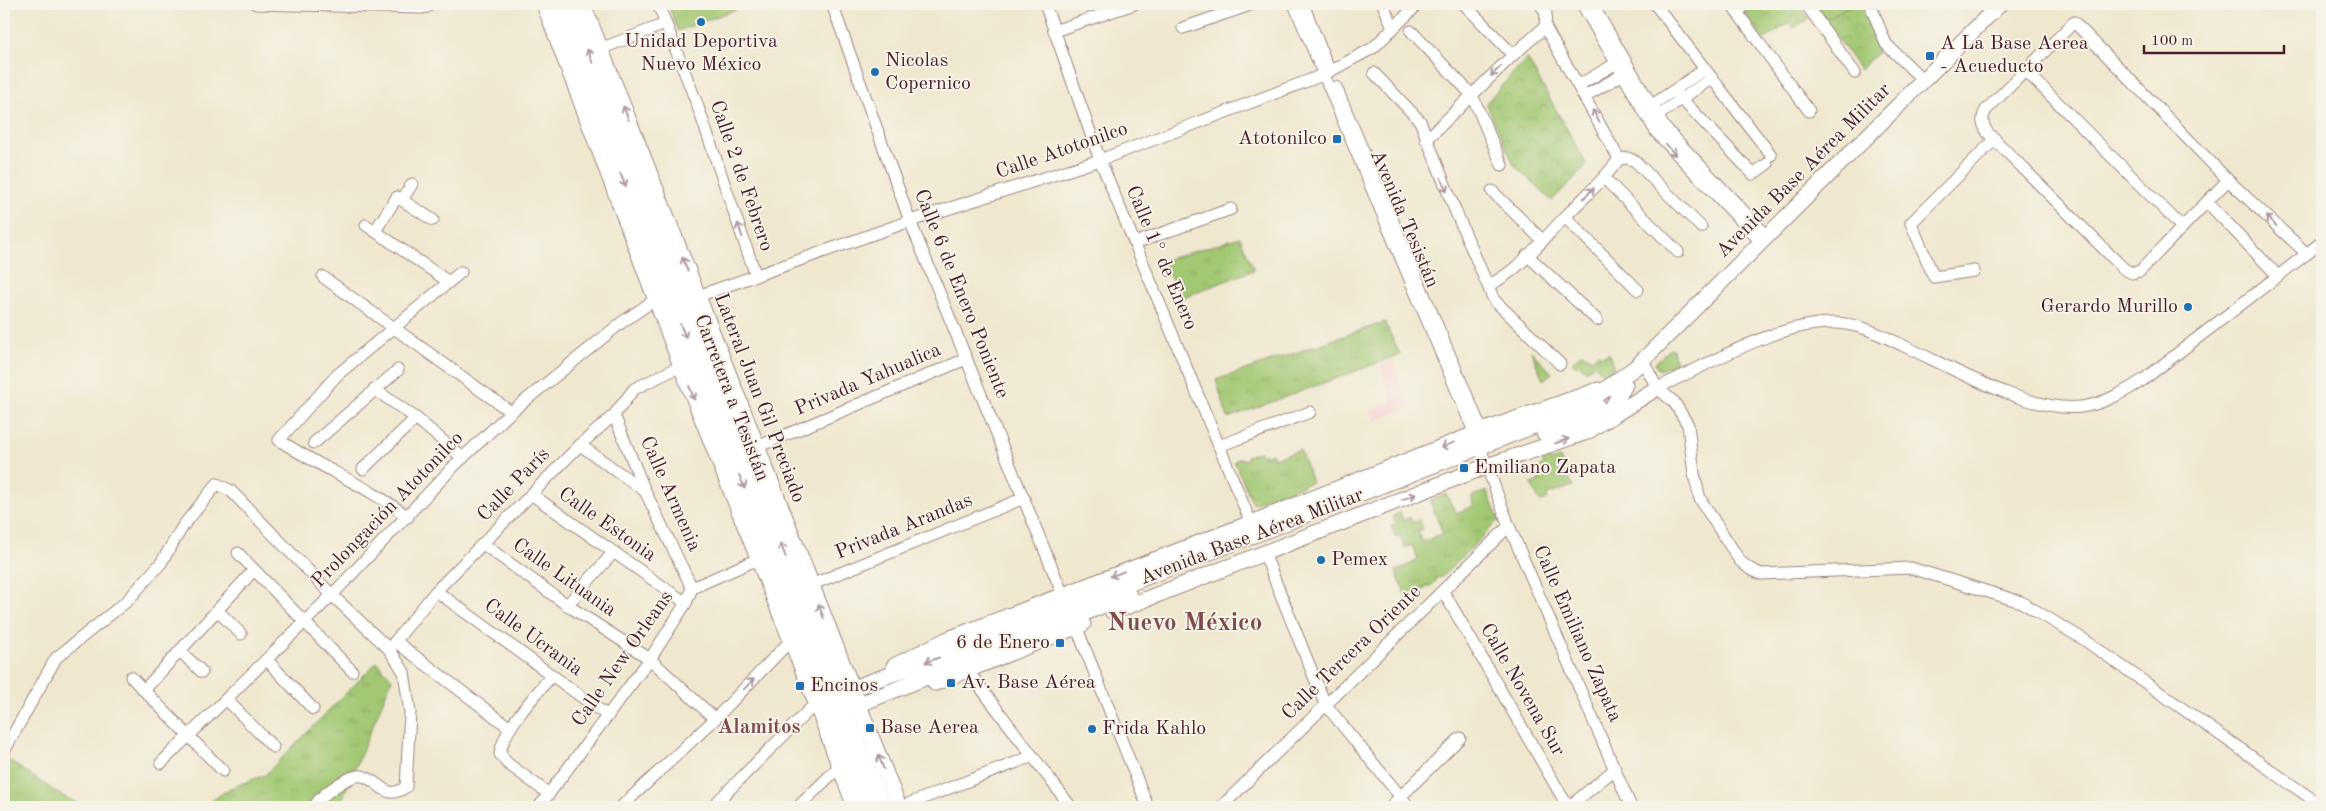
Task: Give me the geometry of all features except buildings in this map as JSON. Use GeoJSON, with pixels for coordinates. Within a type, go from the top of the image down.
{"type":"FeatureCollection","features":[{"type":"Feature","properties":{"kind":"main road","name":"Lateral Juan Gil Preciado"},"geometry":{"type":"LineString","coordinates":[[544,4],[656,299],[790,641],[847,710],[899,807]]}},
{"type":"Feature","properties":{"kind":"main road","name":"Carretera a Tesistán"},"geometry":{"type":"LineString","coordinates":[[555,4],[834,696]]}},
{"type":"Feature","properties":{"kind":"main road","name":"Carretera a Tesistán"},"geometry":{"type":"LineString","coordinates":[[570,4],[659,215],[805,588]]}},
{"type":"Feature","properties":{"kind":"main road","name":"Lateral Juan Gil Preciado"},"geometry":{"type":"LineString","coordinates":[[583,4],[659,215],[698,296],[757,446],[805,588],[834,696],[847,710]]}},
{"type":"Feature","properties":{"kind":"main road","name":"Avenida Base Aérea Militar"},"geometry":{"type":"LineString","coordinates":[[847,710],[895,697],[968,671],[1076,626],[1264,553],[1580,408],[1640,362],[2000,4]]}},
{"type":"Feature","properties":{"kind":"main road","name":"Avenida Base Aérea Militar"},"geometry":{"type":"LineString","coordinates":[[834,696],[936,660],[1485,453],[1587,432],[1605,420],[1640,362]]}},
{"type":"Feature","properties":{"kind":"main road","name":"Avenida Base Aérea Militar"},"geometry":{"type":"LineString","coordinates":[[872,681],[896,664],[946,640],[1251,523],[1485,453],[1580,421],[1625,385]]}},
{"type":"Feature","properties":{"kind":"main road"},"geometry":{"type":"LineString","coordinates":[[1605,420],[1658,388]]}},
{"type":"Feature","properties":{"kind":"main road","name":"Avenida Base Aérea Militar"},"geometry":{"type":"LineString","coordinates":[[847,710],[1059,622],[1485,453]]}},
{"type":"Feature","properties":{"kind":"main road","name":"Lateral Juan Gil Preciado"},"geometry":{"type":"LineString","coordinates":[[847,710],[840,766],[855,807]]}},
{"type":"Feature","properties":{"kind":"main road"},"geometry":{"type":"LineString","coordinates":[[847,710],[869,807]]}},
{"type":"Feature","properties":{"kind":"main road"},"geometry":{"type":"LineString","coordinates":[[847,710],[883,807]]}},
{"type":"Feature","properties":{"kind":"street"},"geometry":{"type":"LineString","coordinates":[[258,4],[421,8],[427,7],[430,4]]}},
{"type":"Feature","properties":{"kind":"street","name":"Calle 2 de Febrero"},"geometry":{"type":"LineString","coordinates":[[658,4],[697,104],[756,276]]}},
{"type":"Feature","properties":{"kind":"street","name":"Calle 6 de Enero Poniente"},"geometry":{"type":"LineString","coordinates":[[832,4],[910,221],[1063,595]]}},
{"type":"Feature","properties":{"kind":"street","name":"Calle 1° de Enero"},"geometry":{"type":"LineString","coordinates":[[1045,4],[1100,160],[1251,523]]}},
{"type":"Feature","properties":{"kind":"street"},"geometry":{"type":"LineString","coordinates":[[1054,31],[1134,4]]}},
{"type":"Feature","properties":{"kind":"street"},"geometry":{"type":"LineString","coordinates":[[1183,28],[1253,4]]}},
{"type":"Feature","properties":{"kind":"street","name":"Avenida Tesistán"},"geometry":{"type":"LineString","coordinates":[[1294,4],[1326,74],[1485,453]]}},
{"type":"Feature","properties":{"kind":"street","name":"Avenida Tesistán"},"geometry":{"type":"LineString","coordinates":[[1303,4],[1326,74]]}},
{"type":"Feature","properties":{"kind":"street"},"geometry":{"type":"LineString","coordinates":[[1384,4],[1393,28]]}},
{"type":"Feature","properties":{"kind":"street","name":"Calle Atotonilco"},"geometry":{"type":"LineString","coordinates":[[698,296],[910,221],[1100,160],[1326,74],[1365,53],[1418,4]]}},
{"type":"Feature","properties":{"kind":"street"},"geometry":{"type":"LineString","coordinates":[[1464,4],[1512,55]]}},
{"type":"Feature","properties":{"kind":"street"},"geometry":{"type":"LineString","coordinates":[[1540,4],[1546,12],[1545,27],[1619,159]]}},
{"type":"Feature","properties":{"kind":"street"},"geometry":{"type":"LineString","coordinates":[[1582,4],[1620,61]]}},
{"type":"Feature","properties":{"kind":"street"},"geometry":{"type":"LineString","coordinates":[[1592,4],[1620,61],[1650,114],[1764,239]]}},
{"type":"Feature","properties":{"kind":"street"},"geometry":{"type":"LineString","coordinates":[[1655,4],[1709,74],[1769,159],[1753,174],[1677,95]]}},
{"type":"Feature","properties":{"kind":"street"},"geometry":{"type":"LineString","coordinates":[[1747,4],[1734,8],[1809,111]]}},
{"type":"Feature","properties":{"kind":"street"},"geometry":{"type":"LineString","coordinates":[[1806,4],[1855,72]]}},
{"type":"Feature","properties":{"kind":"street"},"geometry":{"type":"LineString","coordinates":[[1870,4],[1886,44],[1924,81]]}},
{"type":"Feature","properties":{"kind":"street"},"geometry":{"type":"LineString","coordinates":[[2228,180],[2140,271],[2132,273],[2124,269],[1995,139],[1982,125],[1982,117],[2025,70],[2074,22],[2228,180],[2307,254]]}},
{"type":"Feature","properties":{"kind":"street"},"geometry":{"type":"LineString","coordinates":[[600,48],[666,24]]}},
{"type":"Feature","properties":{"kind":"street"},"geometry":{"type":"LineString","coordinates":[[1426,140],[1512,55],[1545,27]]}},
{"type":"Feature","properties":{"kind":"street"},"geometry":{"type":"LineString","coordinates":[[1410,31],[1472,95],[1502,164]]}},
{"type":"Feature","properties":{"kind":"street"},"geometry":{"type":"LineString","coordinates":[[1579,85],[1620,61]]}},
{"type":"Feature","properties":{"kind":"street"},"geometry":{"type":"LineString","coordinates":[[2025,70],[2182,227]]}},
{"type":"Feature","properties":{"kind":"street"},"geometry":{"type":"LineString","coordinates":[[1585,96],[1626,72]]}},
{"type":"Feature","properties":{"kind":"street"},"geometry":{"type":"LineString","coordinates":[[1374,73],[1420,121],[1426,140],[1494,300],[1560,364]]}},
{"type":"Feature","properties":{"kind":"street"},"geometry":{"type":"LineString","coordinates":[[1650,114],[1709,74]]}},
{"type":"Feature","properties":{"kind":"street"},"geometry":{"type":"LineString","coordinates":[[1974,271],[1934,277],[1911,222],[1995,139]]}},
{"type":"Feature","properties":{"kind":"street"},"geometry":{"type":"LineString","coordinates":[[1489,285],[1503,277],[1527,255],[1604,178],[1619,159],[1628,158],[1635,162],[1701,227]]}},
{"type":"Feature","properties":{"kind":"street"},"geometry":{"type":"LineString","coordinates":[[1604,178],[1678,252]]}},
{"type":"Feature","properties":{"kind":"street"},"geometry":{"type":"LineString","coordinates":[[402,200],[412,184]]}},
{"type":"Feature","properties":{"kind":"street"},"geometry":{"type":"LineString","coordinates":[[1492,191],[1542,240]]}},
{"type":"Feature","properties":{"kind":"street"},"geometry":{"type":"LineString","coordinates":[[434,220],[397,198],[370,228],[450,282]]}},
{"type":"Feature","properties":{"kind":"street"},"geometry":{"type":"LineString","coordinates":[[2207,202],[2278,276]]}},
{"type":"Feature","properties":{"kind":"street"},"geometry":{"type":"LineString","coordinates":[[1135,243],[1231,208]]}},
{"type":"Feature","properties":{"kind":"street"},"geometry":{"type":"LineString","coordinates":[[1566,216],[1638,290]]}},
{"type":"Feature","properties":{"kind":"street"},"geometry":{"type":"LineString","coordinates":[[1658,388],[1779,331],[1815,324],[1835,323],[1871,330],[1996,388],[2048,404],[2080,407],[2114,397],[2143,380],[2322,242]]}},
{"type":"Feature","properties":{"kind":"street"},"geometry":{"type":"LineString","coordinates":[[1527,255],[1596,320]]}},
{"type":"Feature","properties":{"kind":"street"},"geometry":{"type":"LineString","coordinates":[[408,517],[385,500],[308,459],[279,440],[337,375],[461,272]]}},
{"type":"Feature","properties":{"kind":"street"},"geometry":{"type":"LineString","coordinates":[[323,277],[511,412]]}},
{"type":"Feature","properties":{"kind":"street","name":"Prolongación Atotonilco"},"geometry":{"type":"LineString","coordinates":[[161,763],[332,595],[463,458],[511,412],[621,323],[656,299]]}},
{"type":"Feature","properties":{"kind":"street","name":"Privada Yahualica"},"geometry":{"type":"LineString","coordinates":[[757,446],[966,359]]}},
{"type":"Feature","properties":{"kind":"street"},"geometry":{"type":"LineString","coordinates":[[1640,362],[1658,388],[1674,402],[1688,425],[1694,474],[1700,499],[1740,561],[1750,569],[1761,574],[1910,568],[2021,602],[2083,639],[2322,806]]}},
{"type":"Feature","properties":{"kind":"street","name":"Calle París"},"geometry":{"type":"LineString","coordinates":[[392,645],[436,591],[580,445],[614,415],[634,389],[682,366]]}},
{"type":"Feature","properties":{"kind":"street"},"geometry":{"type":"LineString","coordinates":[[314,443],[398,370]]}},
{"type":"Feature","properties":{"kind":"street"},"geometry":{"type":"LineString","coordinates":[[374,389],[416,418],[463,458]]}},
{"type":"Feature","properties":{"kind":"street"},"geometry":{"type":"LineString","coordinates":[[1219,446],[1310,412]]}},
{"type":"Feature","properties":{"kind":"street","name":"Calle Armenia"},"geometry":{"type":"LineString","coordinates":[[614,415],[646,491],[692,588]]}},
{"type":"Feature","properties":{"kind":"street"},"geometry":{"type":"LineString","coordinates":[[363,469],[416,418]]}},
{"type":"Feature","properties":{"kind":"street"},"geometry":{"type":"LineString","coordinates":[[580,445],[646,491]]}},
{"type":"Feature","properties":{"kind":"street","name":"Calle Emiliano Zapata"},"geometry":{"type":"LineString","coordinates":[[1485,453],[1509,526],[1631,807]]}},
{"type":"Feature","properties":{"kind":"street"},"geometry":{"type":"LineString","coordinates":[[4,751],[56,658],[127,600],[161,563],[183,526],[217,484],[231,491],[332,595],[392,645],[510,728]]}},
{"type":"Feature","properties":{"kind":"street","name":"Calle Estonia"},"geometry":{"type":"LineString","coordinates":[[531,494],[613,554],[686,603]]}},
{"type":"Feature","properties":{"kind":"street","name":"Privada Arandas"},"geometry":{"type":"LineString","coordinates":[[805,588],[1024,498]]}},
{"type":"Feature","properties":{"kind":"street","name":"Calle Tercera Oriente"},"geometry":{"type":"LineString","coordinates":[[1221,807],[1509,526]]}},
{"type":"Feature","properties":{"kind":"street","name":"Calle Lituania"},"geometry":{"type":"LineString","coordinates":[[483,544],[567,605],[650,659],[715,719]]}},
{"type":"Feature","properties":{"kind":"street"},"geometry":{"type":"LineString","coordinates":[[238,552],[352,671]]}},
{"type":"Feature","properties":{"kind":"street"},"geometry":{"type":"LineString","coordinates":[[1264,553],[1325,704],[1409,807]]}},
{"type":"Feature","properties":{"kind":"street"},"geometry":{"type":"LineString","coordinates":[[567,605],[613,554]]}},
{"type":"Feature","properties":{"kind":"street","name":"Calle New Orleans"},"geometry":{"type":"LineString","coordinates":[[540,807],[650,659],[686,603],[692,588],[758,559]]}},
{"type":"Feature","properties":{"kind":"street"},"geometry":{"type":"LineString","coordinates":[[144,690],[254,570]]}},
{"type":"Feature","properties":{"kind":"street","name":"Calle Ucrania"},"geometry":{"type":"LineString","coordinates":[[436,591],[608,716]]}},
{"type":"Feature","properties":{"kind":"street","name":"Calle Novena Sur"},"geometry":{"type":"LineString","coordinates":[[1443,591],[1569,807]]}},
{"type":"Feature","properties":{"kind":"street"},"geometry":{"type":"LineString","coordinates":[[218,611],[241,634]]}},
{"type":"Feature","properties":{"kind":"street"},"geometry":{"type":"LineString","coordinates":[[1076,626],[1148,807]]}},
{"type":"Feature","properties":{"kind":"street"},"geometry":{"type":"LineString","coordinates":[[621,807],[715,719],[790,641]]}},
{"type":"Feature","properties":{"kind":"street"},"geometry":{"type":"LineString","coordinates":[[315,807],[330,789],[356,776],[363,776],[388,792],[398,793],[406,787],[410,712],[404,672],[392,645]]}},
{"type":"Feature","properties":{"kind":"street"},"geometry":{"type":"LineString","coordinates":[[180,650],[202,672]]}},
{"type":"Feature","properties":{"kind":"street"},"geometry":{"type":"LineString","coordinates":[[267,660],[313,709]]}},
{"type":"Feature","properties":{"kind":"street"},"geometry":{"type":"LineString","coordinates":[[968,671],[1070,807]]}},
{"type":"Feature","properties":{"kind":"street"},"geometry":{"type":"LineString","coordinates":[[549,794],[506,763],[500,754],[502,742],[510,728],[552,675]]}},
{"type":"Feature","properties":{"kind":"street"},"geometry":{"type":"LineString","coordinates":[[131,677],[223,771]]}},
{"type":"Feature","properties":{"kind":"street"},"geometry":{"type":"LineString","coordinates":[[712,807],[834,696]]}},
{"type":"Feature","properties":{"kind":"street"},"geometry":{"type":"LineString","coordinates":[[226,699],[273,747]]}},
{"type":"Feature","properties":{"kind":"street"},"geometry":{"type":"LineString","coordinates":[[1390,807],[1460,738]]}},
{"type":"Feature","properties":{"kind":"street"},"geometry":{"type":"LineString","coordinates":[[899,807],[1033,756]]}},
{"type":"Feature","properties":{"kind":"street"},"geometry":{"type":"LineString","coordinates":[[798,807],[840,766]]}},
{"type":"Feature","properties":{"kind":"street"},"geometry":{"type":"LineString","coordinates":[[1569,807],[1615,769]]}},
{"type":"Feature","properties":{"kind":"shaded area"},"geometry":{"type":"Polygon","coordinates":[[[1393,360],[1405,397],[1408,397],[1412,406],[1374,421],[1370,411],[1392,402],[1380,365],[1393,360]]]}},
{"type":"Feature","properties":{"kind":"green space"},"geometry":{"type":"Polygon","coordinates":[[[668,4],[750,4],[678,31],[668,4]]]}},
{"type":"Feature","properties":{"kind":"green space"},"geometry":{"type":"Polygon","coordinates":[[[1751,4],[1797,4],[1809,18],[1794,28],[1789,23],[1763,40],[1743,10],[1751,4]]]}},
{"type":"Feature","properties":{"kind":"green space"},"geometry":{"type":"Polygon","coordinates":[[[1814,4],[1862,4],[1877,53],[1860,70],[1814,4]]]}},
{"type":"Feature","properties":{"kind":"green space"},"geometry":{"type":"Polygon","coordinates":[[[1817,4],[1853,4],[1826,19],[1817,4]]]}},
{"type":"Feature","properties":{"kind":"green space"},"geometry":{"type":"Polygon","coordinates":[[[1527,58],[1587,165],[1552,201],[1514,165],[1486,103],[1527,58]]]}},
{"type":"Feature","properties":{"kind":"green space"},"geometry":{"type":"Polygon","coordinates":[[[1240,237],[1254,270],[1181,298],[1162,261],[1240,237]]]}},
{"type":"Feature","properties":{"kind":"green space"},"geometry":{"type":"Polygon","coordinates":[[[1385,322],[1400,355],[1228,418],[1216,380],[1385,322]]]}},
{"type":"Feature","properties":{"kind":"green space"},"geometry":{"type":"Polygon","coordinates":[[[1670,348],[1673,349],[1676,364],[1659,370],[1655,365],[1656,362],[1670,348]]]}},
{"type":"Feature","properties":{"kind":"green space"},"geometry":{"type":"Polygon","coordinates":[[[1531,351],[1552,373],[1543,380],[1531,351]]]}},
{"type":"Feature","properties":{"kind":"green space"},"geometry":{"type":"Polygon","coordinates":[[[1582,353],[1592,359],[1598,353],[1600,356],[1609,353],[1615,367],[1604,375],[1594,364],[1586,371],[1578,363],[1576,366],[1572,362],[1582,353]]]}},
{"type":"Feature","properties":{"kind":"green space"},"geometry":{"type":"Polygon","coordinates":[[[1300,450],[1312,482],[1253,504],[1234,461],[1242,458],[1243,460],[1247,459],[1247,456],[1260,452],[1261,455],[1264,453],[1265,456],[1272,453],[1274,458],[1300,450]]]}},
{"type":"Feature","properties":{"kind":"green space"},"geometry":{"type":"Polygon","coordinates":[[[1548,454],[1550,461],[1560,458],[1573,486],[1547,495],[1548,498],[1540,502],[1531,484],[1539,481],[1537,473],[1541,470],[1540,467],[1544,465],[1541,457],[1548,454]]]}},
{"type":"Feature","properties":{"kind":"green space"},"geometry":{"type":"Polygon","coordinates":[[[1487,491],[1499,520],[1442,577],[1436,578],[1436,581],[1431,586],[1425,586],[1425,589],[1406,596],[1396,571],[1418,560],[1412,545],[1405,548],[1400,536],[1396,537],[1391,526],[1396,524],[1393,516],[1400,512],[1403,520],[1410,517],[1413,523],[1419,519],[1423,529],[1418,532],[1422,542],[1443,533],[1430,501],[1446,494],[1456,513],[1473,506],[1472,496],[1487,491]]]}},
{"type":"Feature","properties":{"kind":"green space"},"geometry":{"type":"Polygon","coordinates":[[[377,662],[392,679],[339,807],[203,807],[230,788],[265,775],[377,662]]]}},
{"type":"Feature","properties":{"kind":"green space"},"geometry":{"type":"Polygon","coordinates":[[[4,757],[62,796],[86,807],[4,807],[4,757]]]}},
{"type":"Feature","properties":{"kind":"place","name":"Unidad Deportiva Nuevo México"},"geometry":{"type":"Point","coordinates":[701,22]}},
{"type":"Feature","properties":{"kind":"place","name":"A La Base Aerea - Acueducto"},"geometry":{"type":"Point","coordinates":[1930,56]}},
{"type":"Feature","properties":{"kind":"place","name":"Nicolas Copernico"},"geometry":{"type":"Point","coordinates":[875,72]}},
{"type":"Feature","properties":{"kind":"place","name":"Atotonilco"},"geometry":{"type":"Point","coordinates":[1337,139]}},
{"type":"Feature","properties":{"kind":"place","name":"Gerardo Murillo"},"geometry":{"type":"Point","coordinates":[2188,307]}},
{"type":"Feature","properties":{"kind":"place","name":"Emiliano Zapata"},"geometry":{"type":"Point","coordinates":[1464,468]}},
{"type":"Feature","properties":{"kind":"place","name":"Pemex"},"geometry":{"type":"Point","coordinates":[1321,560]}},
{"type":"Feature","properties":{"kind":"place","name":"6 de Enero"},"geometry":{"type":"Point","coordinates":[1060,643]}},
{"type":"Feature","properties":{"kind":"place","name":"Av. Base Aérea"},"geometry":{"type":"Point","coordinates":[951,683]}},
{"type":"Feature","properties":{"kind":"place","name":"Encinos"},"geometry":{"type":"Point","coordinates":[800,686]}},
{"type":"Feature","properties":{"kind":"place","name":"Base Aerea"},"geometry":{"type":"Point","coordinates":[870,728]}},
{"type":"Feature","properties":{"kind":"place","name":"Frida Kahlo"},"geometry":{"type":"Point","coordinates":[1092,729]}},
{"type":"Feature","properties":{"kind":"district","name":"Nuevo México"},"geometry":{"type":"Point","coordinates":[1185,623]}},
{"type":"Feature","properties":{"kind":"district","name":"Alamitos"},"geometry":{"type":"Point","coordinates":[759,727]}}]}
